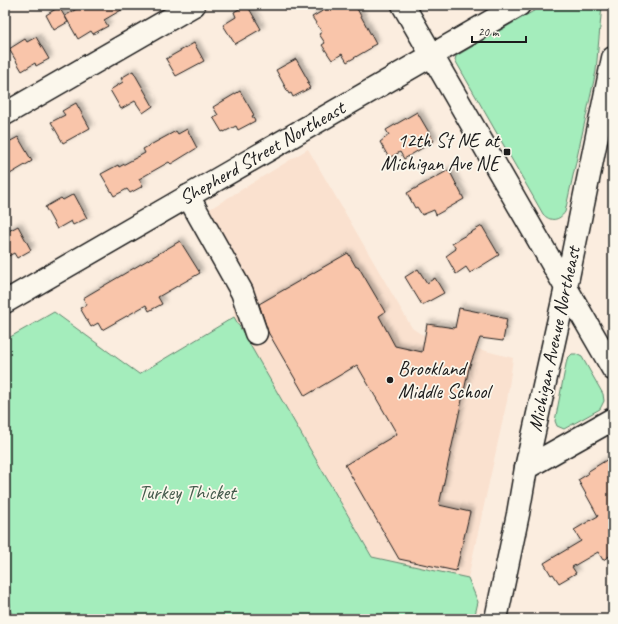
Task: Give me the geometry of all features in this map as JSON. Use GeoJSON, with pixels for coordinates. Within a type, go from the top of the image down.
{"type":"FeatureCollection","features":[{"type":"Feature","properties":{"kind":"street"},"geometry":{"type":"LineString","coordinates":[[5,114],[194,5]]}},
{"type":"Feature","properties":{"kind":"street"},"geometry":{"type":"LineString","coordinates":[[403,5],[613,369]]}},
{"type":"Feature","properties":{"kind":"street","name":"Shepherd Street Northeast"},"geometry":{"type":"LineString","coordinates":[[5,302],[519,5]]}},
{"type":"Feature","properties":{"kind":"street","name":"Michigan Avenue Northeast"},"geometry":{"type":"LineString","coordinates":[[496,619],[526,468],[566,287],[613,58]]}},
{"type":"Feature","properties":{"kind":"street"},"geometry":{"type":"LineString","coordinates":[[188,196],[242,292],[256,333]]}},
{"type":"Feature","properties":{"kind":"street"},"geometry":{"type":"LineString","coordinates":[[526,468],[613,419]]}},
{"type":"Feature","properties":{"kind":"shaded area","name":"Brookland Middle School"},"geometry":{"type":"Polygon","coordinates":[[[308,149],[412,328],[421,334],[513,358],[507,401],[468,578],[373,557],[234,317],[233,299],[190,221],[308,149]]]}},
{"type":"Feature","properties":{"kind":"green space"},"geometry":{"type":"Polygon","coordinates":[[[544,5],[602,5],[596,71],[565,212],[557,219],[551,219],[543,214],[455,60],[456,56],[544,5]]]}},
{"type":"Feature","properties":{"kind":"green space","name":"Turkey Thicket"},"geometry":{"type":"Polygon","coordinates":[[[54,312],[139,374],[234,317],[372,557],[468,578],[478,602],[474,619],[12,619],[5,569],[5,340],[54,312]]]}},
{"type":"Feature","properties":{"kind":"green space"},"geometry":{"type":"Polygon","coordinates":[[[572,354],[582,357],[603,394],[604,401],[600,409],[564,429],[557,426],[555,421],[567,359],[572,354]]]}},
{"type":"Feature","properties":{"kind":"building"},"geometry":{"type":"Polygon","coordinates":[[[83,5],[130,5],[104,20],[108,26],[93,34],[91,31],[78,39],[65,16],[83,5]]]}},
{"type":"Feature","properties":{"kind":"building"},"geometry":{"type":"Polygon","coordinates":[[[246,5],[261,29],[235,44],[223,25],[236,17],[234,12],[246,5]]]}},
{"type":"Feature","properties":{"kind":"building"},"geometry":{"type":"Polygon","coordinates":[[[333,5],[355,5],[376,44],[347,62],[342,54],[332,60],[322,45],[325,43],[319,34],[322,32],[312,17],[333,5]]]}},
{"type":"Feature","properties":{"kind":"building"},"geometry":{"type":"Polygon","coordinates":[[[59,7],[68,22],[54,30],[46,15],[59,7]]]}},
{"type":"Feature","properties":{"kind":"building"},"geometry":{"type":"Polygon","coordinates":[[[36,37],[49,59],[36,66],[35,63],[22,71],[9,49],[25,39],[27,42],[36,37]]]}},
{"type":"Feature","properties":{"kind":"building"},"geometry":{"type":"Polygon","coordinates":[[[194,43],[204,61],[176,76],[166,59],[194,43]]]}},
{"type":"Feature","properties":{"kind":"building"},"geometry":{"type":"Polygon","coordinates":[[[296,59],[309,82],[307,83],[310,88],[293,97],[291,93],[289,94],[276,70],[296,59]]]}},
{"type":"Feature","properties":{"kind":"building"},"geometry":{"type":"Polygon","coordinates":[[[133,71],[153,106],[143,113],[135,101],[121,109],[110,90],[123,82],[121,78],[133,71]]]}},
{"type":"Feature","properties":{"kind":"building"},"geometry":{"type":"Polygon","coordinates":[[[240,91],[254,115],[252,116],[255,121],[238,130],[236,126],[222,132],[213,117],[218,115],[213,107],[240,91]]]}},
{"type":"Feature","properties":{"kind":"building"},"geometry":{"type":"Polygon","coordinates":[[[76,103],[90,128],[63,143],[51,122],[65,115],[62,111],[76,103]]]}},
{"type":"Feature","properties":{"kind":"building"},"geometry":{"type":"Polygon","coordinates":[[[417,112],[434,141],[404,159],[400,152],[389,158],[380,142],[389,135],[386,130],[417,112]]]}},
{"type":"Feature","properties":{"kind":"building"},"geometry":{"type":"Polygon","coordinates":[[[187,129],[197,148],[171,164],[169,162],[139,179],[143,186],[130,193],[127,189],[114,196],[101,174],[118,165],[119,167],[145,153],[143,149],[176,131],[178,134],[187,129]]]}},
{"type":"Feature","properties":{"kind":"building"},"geometry":{"type":"Polygon","coordinates":[[[18,137],[32,161],[5,177],[5,144],[18,137]]]}},
{"type":"Feature","properties":{"kind":"building"},"geometry":{"type":"Polygon","coordinates":[[[449,170],[464,199],[436,215],[434,210],[422,215],[417,207],[415,208],[407,193],[449,170]]]}},
{"type":"Feature","properties":{"kind":"building"},"geometry":{"type":"Polygon","coordinates":[[[74,194],[87,218],[73,225],[71,221],[57,229],[45,207],[61,198],[63,200],[74,194]]]}},
{"type":"Feature","properties":{"kind":"building"},"geometry":{"type":"Polygon","coordinates":[[[18,226],[31,250],[17,258],[14,253],[5,258],[5,233],[18,226]]]}},
{"type":"Feature","properties":{"kind":"building"},"geometry":{"type":"Polygon","coordinates":[[[482,226],[499,255],[470,273],[466,267],[456,274],[446,256],[456,249],[452,243],[482,226]]]}},
{"type":"Feature","properties":{"kind":"building"},"geometry":{"type":"Polygon","coordinates":[[[180,241],[200,273],[158,297],[162,304],[149,311],[146,305],[102,330],[98,323],[91,327],[80,308],[87,305],[83,298],[180,241]]]}},
{"type":"Feature","properties":{"kind":"building"},"geometry":{"type":"Polygon","coordinates":[[[348,253],[356,267],[358,266],[385,312],[379,316],[395,346],[422,352],[427,324],[455,328],[459,308],[507,319],[503,341],[480,338],[469,368],[439,505],[470,512],[456,571],[399,559],[345,465],[397,434],[357,365],[305,396],[268,332],[259,304],[348,253]]]}},
{"type":"Feature","properties":{"kind":"building"},"geometry":{"type":"Polygon","coordinates":[[[418,269],[427,283],[435,278],[444,293],[422,305],[405,277],[418,269]]]}},
{"type":"Feature","properties":{"kind":"building"},"geometry":{"type":"Polygon","coordinates":[[[613,456],[613,554],[603,560],[598,552],[572,567],[576,573],[559,583],[553,574],[551,575],[544,563],[581,541],[574,530],[598,516],[578,480],[588,474],[587,472],[613,456]]]}},
{"type":"Feature","properties":{"kind":"place","name":"12th St NE at Michigan Ave NE"},"geometry":{"type":"Point","coordinates":[507,152]}},
{"type":"Feature","properties":{"kind":"place","name":"Brookland Middle School"},"geometry":{"type":"Point","coordinates":[390,380]}}]}
